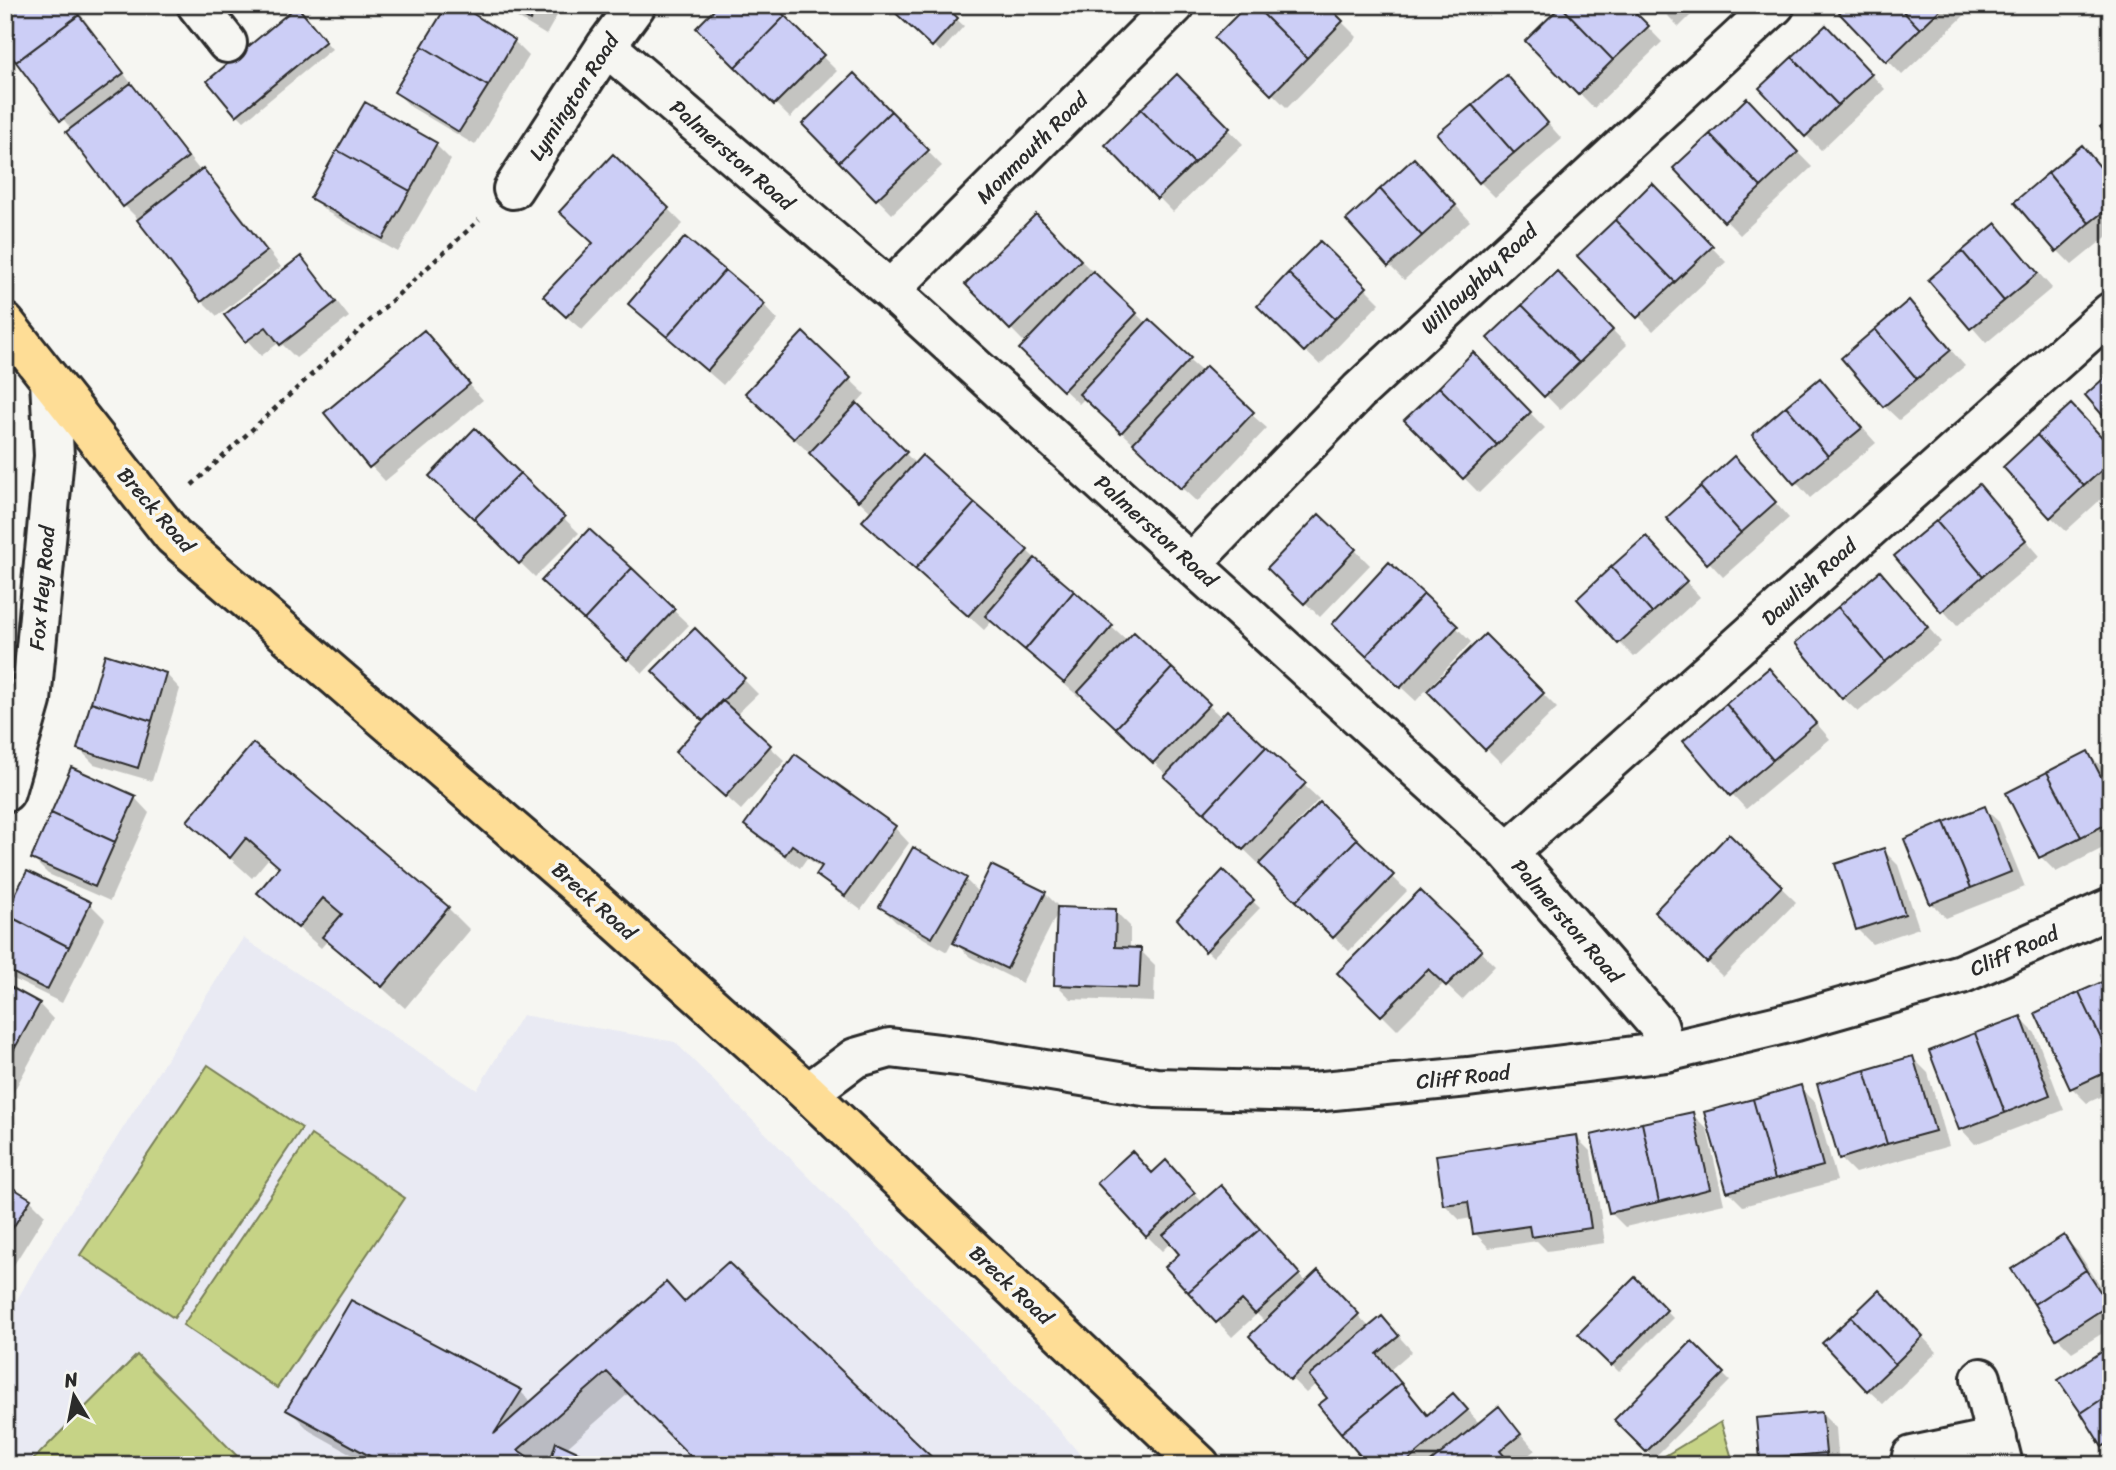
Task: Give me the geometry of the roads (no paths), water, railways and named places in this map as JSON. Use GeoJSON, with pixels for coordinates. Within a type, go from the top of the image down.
{"type":"FeatureCollection","features":[{"type":"Feature","properties":{"kind":"main road","name":"Breck Road"},"geometry":{"type":"LineString","coordinates":[[5,323],[173,536],[572,881],[808,1093],[1200,1465]]}},
{"type":"Feature","properties":{"kind":"street"},"geometry":{"type":"LineString","coordinates":[[197,5],[227,43]]}},
{"type":"Feature","properties":{"kind":"street","name":"Lymington Road"},"geometry":{"type":"LineString","coordinates":[[513,189],[606,46],[636,5]]}},
{"type":"Feature","properties":{"kind":"street","name":"Monmouth Road"},"geometry":{"type":"LineString","coordinates":[[890,290],[1175,5]]}},
{"type":"Feature","properties":{"kind":"street","name":"Willoughby Road"},"geometry":{"type":"LineString","coordinates":[[1192,563],[1359,391],[1776,5]]}},
{"type":"Feature","properties":{"kind":"street","name":"Palmerston Road"},"geometry":{"type":"LineString","coordinates":[[606,46],[890,290],[1508,852],[1658,1025],[1666,1052]]}},
{"type":"Feature","properties":{"kind":"street","name":"Dawlish Road"},"geometry":{"type":"LineString","coordinates":[[1508,852],[2111,312]]}},
{"type":"Feature","properties":{"kind":"street","name":"Fox Hey Road"},"geometry":{"type":"LineString","coordinates":[[5,792],[31,701],[54,456],[50,381]]}},
{"type":"Feature","properties":{"kind":"street","name":"Cliff Road"},"geometry":{"type":"LineString","coordinates":[[808,1093],[855,1058],[890,1048],[965,1057],[1156,1088],[1314,1091],[1468,1077],[1666,1052],[1796,1021],[1961,974],[2111,908]]}},
{"type":"Feature","properties":{"kind":"street"},"geometry":{"type":"LineString","coordinates":[[1912,1457],[2000,1451],[1981,1378]]}}]}
